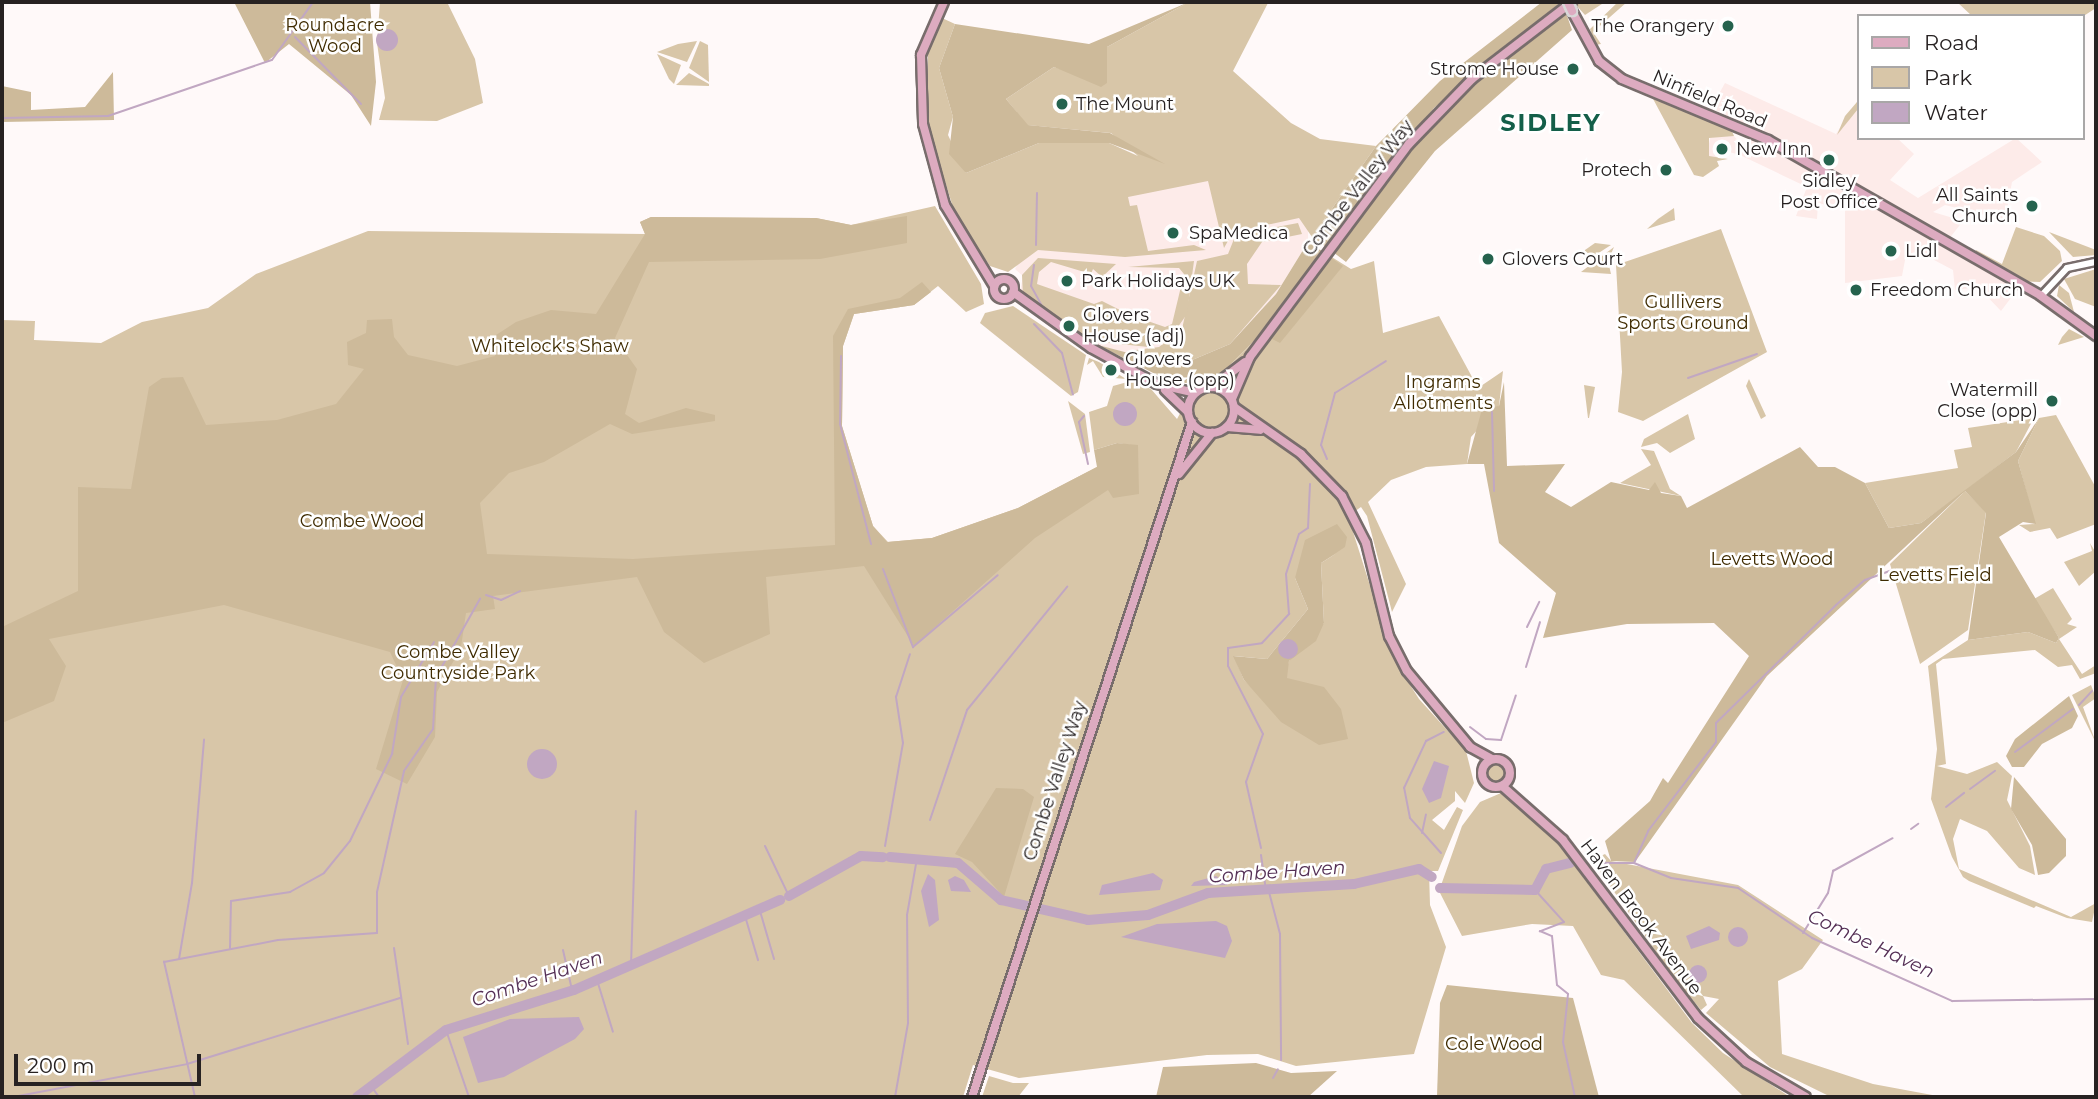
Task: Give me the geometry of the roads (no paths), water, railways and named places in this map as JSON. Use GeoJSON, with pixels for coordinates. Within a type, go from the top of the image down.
{"type":"FeatureCollection","features":[{"type":"Feature","properties":{"kind":"main road"},"geometry":{"type":"LineString","coordinates":[[944,2],[921,55],[923,124],[945,205],[1006,298],[1025,306],[1157,384],[1188,412],[1192,422],[1212,433],[1227,428],[1266,432]]}},
{"type":"Feature","properties":{"kind":"main road","name":"Ninfield Road"},"geometry":{"type":"LineString","coordinates":[[1571,5],[1579,27],[1599,61],[1622,79],[1768,140],[2041,296],[2096,335]]}},
{"type":"Feature","properties":{"kind":"main road","name":"Combe Valley Way"},"geometry":{"type":"LineString","coordinates":[[1212,387],[1250,357],[1409,144],[1472,79],[1571,5]]}},
{"type":"Feature","properties":{"kind":"main road"},"geometry":{"type":"LineString","coordinates":[[997,283],[1011,282],[1013,292],[1025,306]]}},
{"type":"Feature","properties":{"kind":"main road"},"geometry":{"type":"LineString","coordinates":[[1006,298],[1013,292]]}},
{"type":"Feature","properties":{"kind":"main road","name":"Combe Valley Way"},"geometry":{"type":"LineString","coordinates":[[1233,402],[1250,357]]}},
{"type":"Feature","properties":{"kind":"main road"},"geometry":{"type":"LineString","coordinates":[[1157,384],[1195,393],[1212,387],[1266,432],[1301,454],[1346,502],[1366,543],[1398,656],[1424,696],[1470,747],[1486,783],[1502,786],[1510,777],[1507,763],[1492,759],[1470,747]]}},
{"type":"Feature","properties":{"kind":"main road"},"geometry":{"type":"LineString","coordinates":[[1188,412],[1195,393]]}},
{"type":"Feature","properties":{"kind":"main road"},"geometry":{"type":"LineString","coordinates":[[1227,428],[1233,402]]}},
{"type":"Feature","properties":{"kind":"main road","name":"Combe Valley Way"},"geometry":{"type":"LineString","coordinates":[[972,1097],[1038,886],[1192,422]]}},
{"type":"Feature","properties":{"kind":"main road","name":"Combe Valley Way"},"geometry":{"type":"LineString","coordinates":[[1175,478],[1212,433]]}},
{"type":"Feature","properties":{"kind":"main road"},"geometry":{"type":"LineString","coordinates":[[1482,771],[1492,759]]}},
{"type":"Feature","properties":{"kind":"main road","name":"Haven Brook Avenue"},"geometry":{"type":"LineString","coordinates":[[1510,777],[1522,798],[1591,873],[1698,1018],[1746,1062],[1806,1097]]}},
{"type":"Feature","properties":{"kind":"main road","name":"Haven Brook Avenue"},"geometry":{"type":"LineString","coordinates":[[1502,786],[1522,798]]}},
{"type":"Feature","properties":{"kind":"street"},"geometry":{"type":"LineString","coordinates":[[2041,296],[2067,268],[2096,262]]}},
{"type":"Feature","properties":{"kind":"water"},"geometry":{"type":"Polygon","coordinates":[[[387,29],[395,32],[398,40],[395,48],[387,51],[379,48],[376,40],[379,32],[387,29]]]}},
{"type":"Feature","properties":{"kind":"water"},"geometry":{"type":"Polygon","coordinates":[[[1125,402],[1134,405],[1137,414],[1134,423],[1125,426],[1116,423],[1113,414],[1116,405],[1125,402]]]}},
{"type":"Feature","properties":{"kind":"water"},"geometry":{"type":"Polygon","coordinates":[[[1288,639],[1295,642],[1298,649],[1295,656],[1288,659],[1281,656],[1278,649],[1281,642],[1288,639]]]}},
{"type":"Feature","properties":{"kind":"water"},"geometry":{"type":"Polygon","coordinates":[[[542,749],[548,750],[556,758],[556,770],[548,778],[542,779],[536,778],[528,770],[527,764],[528,758],[536,750],[542,749]]]}},
{"type":"Feature","properties":{"kind":"water"},"geometry":{"type":"Polygon","coordinates":[[[1434,761],[1449,766],[1441,798],[1429,803],[1422,789],[1434,761]]]}},
{"type":"Feature","properties":{"kind":"water"},"geometry":{"type":"Polygon","coordinates":[[[1153,873],[1163,880],[1160,890],[1099,895],[1102,885],[1153,873]]]}},
{"type":"Feature","properties":{"kind":"water"},"geometry":{"type":"Polygon","coordinates":[[[928,874],[935,880],[939,920],[929,927],[921,891],[928,874]]]}},
{"type":"Feature","properties":{"kind":"water"},"geometry":{"type":"Polygon","coordinates":[[[955,876],[964,880],[971,892],[951,891],[948,880],[955,876]]]}},
{"type":"Feature","properties":{"kind":"water"},"geometry":{"type":"Polygon","coordinates":[[[1216,876],[1228,885],[1191,886],[1194,882],[1216,876]]]}},
{"type":"Feature","properties":{"kind":"water"},"geometry":{"type":"Polygon","coordinates":[[[1216,921],[1227,926],[1232,941],[1225,958],[1121,937],[1157,924],[1216,921]]]}},
{"type":"Feature","properties":{"kind":"water"},"geometry":{"type":"Polygon","coordinates":[[[1709,926],[1720,933],[1719,940],[1691,949],[1686,936],[1709,926]]]}},
{"type":"Feature","properties":{"kind":"water"},"geometry":{"type":"Polygon","coordinates":[[[1734,927],[1742,927],[1748,937],[1742,947],[1734,947],[1728,941],[1728,933],[1734,927]]]}},
{"type":"Feature","properties":{"kind":"water"},"geometry":{"type":"Polygon","coordinates":[[[1694,965],[1702,965],[1707,974],[1705,981],[1694,983],[1689,978],[1689,970],[1694,965]]]}},
{"type":"Feature","properties":{"kind":"water"},"geometry":{"type":"Polygon","coordinates":[[[579,1017],[584,1029],[575,1039],[504,1077],[478,1083],[463,1037],[510,1019],[579,1017]]]}},
{"type":"Feature","properties":{"kind":"waterway"},"geometry":{"type":"LineString","coordinates":[[2,118],[108,116],[272,60],[313,2]]}},
{"type":"Feature","properties":{"kind":"waterway"},"geometry":{"type":"LineString","coordinates":[[295,37],[361,104]]}},
{"type":"Feature","properties":{"kind":"waterway"},"geometry":{"type":"LineString","coordinates":[[1036,245],[1037,193]]}},
{"type":"Feature","properties":{"kind":"waterway"},"geometry":{"type":"LineString","coordinates":[[1034,265],[1031,286],[1043,308]]}},
{"type":"Feature","properties":{"kind":"waterway"},"geometry":{"type":"LineString","coordinates":[[1034,324],[1062,353],[1073,395]]}},
{"type":"Feature","properties":{"kind":"waterway"},"geometry":{"type":"LineString","coordinates":[[1688,378],[1757,354]]}},
{"type":"Feature","properties":{"kind":"waterway"},"geometry":{"type":"LineString","coordinates":[[841,356],[840,424],[871,544]]}},
{"type":"Feature","properties":{"kind":"waterway"},"geometry":{"type":"LineString","coordinates":[[1327,459],[1321,445],[1335,393],[1386,361]]}},
{"type":"Feature","properties":{"kind":"waterway"},"geometry":{"type":"LineString","coordinates":[[1492,412],[1494,491]]}},
{"type":"Feature","properties":{"kind":"waterway"},"geometry":{"type":"LineString","coordinates":[[1084,416],[1079,422],[1088,464]]}},
{"type":"Feature","properties":{"kind":"waterway"},"geometry":{"type":"LineString","coordinates":[[1261,848],[1246,782],[1263,734],[1228,666],[1228,648],[1262,643],[1289,614],[1286,574],[1299,534],[1308,528],[1310,484]]}},
{"type":"Feature","properties":{"kind":"waterway"},"geometry":{"type":"LineString","coordinates":[[883,569],[913,647],[998,575]]}},
{"type":"Feature","properties":{"kind":"waterway"},"geometry":{"type":"LineString","coordinates":[[1634,863],[1648,831],[1716,742],[1716,723],[1836,605],[1865,580],[1890,571]]}},
{"type":"Feature","properties":{"kind":"waterway"},"geometry":{"type":"LineString","coordinates":[[930,820],[967,710],[1067,587]]}},
{"type":"Feature","properties":{"kind":"waterway"},"geometry":{"type":"LineString","coordinates":[[486,595],[501,600],[520,591]]}},
{"type":"Feature","properties":{"kind":"waterway"},"geometry":{"type":"LineString","coordinates":[[195,1097],[164,962],[278,940],[377,933],[377,892],[404,771],[433,729],[436,677],[480,599]]}},
{"type":"Feature","properties":{"kind":"waterway"},"geometry":{"type":"LineString","coordinates":[[1527,627],[1539,602]]}},
{"type":"Feature","properties":{"kind":"waterway"},"geometry":{"type":"LineString","coordinates":[[1526,667],[1540,622]]}},
{"type":"Feature","properties":{"kind":"waterway"},"geometry":{"type":"LineString","coordinates":[[230,948],[231,901],[290,892],[324,873],[350,841],[392,754],[401,697],[434,642]]}},
{"type":"Feature","properties":{"kind":"waterway"},"geometry":{"type":"LineString","coordinates":[[885,846],[903,743],[896,697],[910,654]]}},
{"type":"Feature","properties":{"kind":"waterway"},"geometry":{"type":"LineString","coordinates":[[2079,705],[2092,691]]}},
{"type":"Feature","properties":{"kind":"waterway"},"geometry":{"type":"LineString","coordinates":[[1470,727],[1486,739],[1501,740],[1516,695]]}},
{"type":"Feature","properties":{"kind":"waterway"},"geometry":{"type":"LineString","coordinates":[[2015,752],[2073,709]]}},
{"type":"Feature","properties":{"kind":"waterway"},"geometry":{"type":"LineString","coordinates":[[1441,853],[1410,818],[1404,788],[1426,741],[1444,732]]}},
{"type":"Feature","properties":{"kind":"waterway"},"geometry":{"type":"LineString","coordinates":[[179,959],[192,883],[204,739]]}},
{"type":"Feature","properties":{"kind":"waterway"},"geometry":{"type":"LineString","coordinates":[[1970,789],[1995,771]]}},
{"type":"Feature","properties":{"kind":"waterway"},"geometry":{"type":"LineString","coordinates":[[1946,807],[1964,793]]}},
{"type":"Feature","properties":{"kind":"waterway"},"geometry":{"type":"LineString","coordinates":[[631,966],[636,811]]}},
{"type":"Feature","properties":{"kind":"waterway"},"geometry":{"type":"LineString","coordinates":[[1422,833],[1426,814]]}},
{"type":"Feature","properties":{"kind":"waterway"},"geometry":{"type":"LineString","coordinates":[[1911,829],[1918,824]]}},
{"type":"Feature","properties":{"kind":"waterway"},"geometry":{"type":"LineString","coordinates":[[1803,933],[1828,893],[1833,871],[1893,838]]}},
{"type":"Feature","properties":{"kind":"waterway"},"geometry":{"type":"LineString","coordinates":[[765,846],[789,896]]}},
{"type":"Feature","properties":{"kind":"waterway"},"geometry":{"type":"LineString","coordinates":[[1261,855],[1266,892]]}},
{"type":"Feature","properties":{"kind":"waterway","name":"Combe Haven"},"geometry":{"type":"LineString","coordinates":[[789,896],[861,856],[883,857]]}},
{"type":"Feature","properties":{"kind":"waterway","name":"Combe Haven"},"geometry":{"type":"LineString","coordinates":[[890,857],[958,863],[1001,900],[1088,920],[1148,915],[1208,893],[1354,884],[1419,869],[1432,877]]}},
{"type":"Feature","properties":{"kind":"waterway"},"geometry":{"type":"LineString","coordinates":[[895,1097],[908,1023],[907,915],[917,858]]}},
{"type":"Feature","properties":{"kind":"waterway","name":"Combe Haven"},"geometry":{"type":"LineString","coordinates":[[1440,888],[1535,890],[1546,869],[1570,863]]}},
{"type":"Feature","properties":{"kind":"waterway","name":"Combe Haven"},"geometry":{"type":"LineString","coordinates":[[1603,863],[1634,863],[1671,878],[1738,888],[1812,938],[1952,1001],[2096,999]]}},
{"type":"Feature","properties":{"kind":"waterway"},"geometry":{"type":"LineString","coordinates":[[1535,890],[1564,922],[1540,931],[1552,936],[1557,985],[1568,994],[1563,1042],[1575,1097]]}},
{"type":"Feature","properties":{"kind":"waterway"},"geometry":{"type":"LineString","coordinates":[[1269,892],[1280,934],[1281,1060]]}},
{"type":"Feature","properties":{"kind":"waterway","name":"Combe Haven"},"geometry":{"type":"LineString","coordinates":[[357,1097],[446,1030],[574,990],[780,900]]}},
{"type":"Feature","properties":{"kind":"waterway"},"geometry":{"type":"LineString","coordinates":[[760,911],[774,959]]}},
{"type":"Feature","properties":{"kind":"waterway"},"geometry":{"type":"LineString","coordinates":[[745,916],[758,960]]}},
{"type":"Feature","properties":{"kind":"waterway"},"geometry":{"type":"LineString","coordinates":[[394,948],[408,1044]]}},
{"type":"Feature","properties":{"kind":"waterway"},"geometry":{"type":"LineString","coordinates":[[563,950],[572,990]]}},
{"type":"Feature","properties":{"kind":"waterway"},"geometry":{"type":"LineString","coordinates":[[597,980],[613,1032]]}},
{"type":"Feature","properties":{"kind":"waterway"},"geometry":{"type":"LineString","coordinates":[[13,1097],[187,1064],[400,998]]}},
{"type":"Feature","properties":{"kind":"waterway"},"geometry":{"type":"LineString","coordinates":[[446,1030],[469,1097]]}},
{"type":"Feature","properties":{"kind":"waterway"},"geometry":{"type":"LineString","coordinates":[[1273,1078],[1278,1069]]}},
{"type":"Feature","properties":{"kind":"waterway"},"geometry":{"type":"LineString","coordinates":[[371,1086],[379,1097]]}},
{"type":"Feature","properties":{"kind":"place","name":"The Orangery"},"geometry":{"type":"Point","coordinates":[1728,26]}},
{"type":"Feature","properties":{"kind":"place","name":"Strome House"},"geometry":{"type":"Point","coordinates":[1573,69]}},
{"type":"Feature","properties":{"kind":"place","name":"The Mount"},"geometry":{"type":"Point","coordinates":[1062,104]}},
{"type":"Feature","properties":{"kind":"place","name":"New Inn"},"geometry":{"type":"Point","coordinates":[1722,149]}},
{"type":"Feature","properties":{"kind":"place","name":"Sidley Post Office"},"geometry":{"type":"Point","coordinates":[1829,160]}},
{"type":"Feature","properties":{"kind":"place","name":"Protech"},"geometry":{"type":"Point","coordinates":[1666,170]}},
{"type":"Feature","properties":{"kind":"place","name":"All Saints Church"},"geometry":{"type":"Point","coordinates":[2032,206]}},
{"type":"Feature","properties":{"kind":"place","name":"SpaMedica"},"geometry":{"type":"Point","coordinates":[1173,233]}},
{"type":"Feature","properties":{"kind":"place","name":"Lidl"},"geometry":{"type":"Point","coordinates":[1891,251]}},
{"type":"Feature","properties":{"kind":"place","name":"Glovers Court"},"geometry":{"type":"Point","coordinates":[1488,259]}},
{"type":"Feature","properties":{"kind":"place","name":"Park Holidays UK"},"geometry":{"type":"Point","coordinates":[1067,281]}},
{"type":"Feature","properties":{"kind":"place","name":"Freedom Church"},"geometry":{"type":"Point","coordinates":[1856,290]}},
{"type":"Feature","properties":{"kind":"place","name":"Glovers House (adj)"},"geometry":{"type":"Point","coordinates":[1069,326]}},
{"type":"Feature","properties":{"kind":"place","name":"Glovers House (opp)"},"geometry":{"type":"Point","coordinates":[1111,370]}},
{"type":"Feature","properties":{"kind":"place","name":"Watermill Close (opp)"},"geometry":{"type":"Point","coordinates":[2052,401]}},
{"type":"Feature","properties":{"kind":"district","name":"SIDLEY"},"geometry":{"type":"Point","coordinates":[1551,123]}},
{"type":"Feature","properties":{"kind":"park label","name":"Roundacre Wood"},"geometry":{"type":"Point","coordinates":[335,36]}},
{"type":"Feature","properties":{"kind":"park label","name":"Gullivers Sports Ground"},"geometry":{"type":"Point","coordinates":[1683,313]}},
{"type":"Feature","properties":{"kind":"park label","name":"Whitelock's Shaw"},"geometry":{"type":"Point","coordinates":[550,346]}},
{"type":"Feature","properties":{"kind":"park label","name":"Ingrams Allotments"},"geometry":{"type":"Point","coordinates":[1443,393]}},
{"type":"Feature","properties":{"kind":"park label","name":"Combe Wood"},"geometry":{"type":"Point","coordinates":[362,521]}},
{"type":"Feature","properties":{"kind":"park label","name":"Levetts Wood"},"geometry":{"type":"Point","coordinates":[1772,559]}},
{"type":"Feature","properties":{"kind":"park label","name":"Levetts Field"},"geometry":{"type":"Point","coordinates":[1935,575]}},
{"type":"Feature","properties":{"kind":"park label","name":"Combe Valley Countryside Park"},"geometry":{"type":"Point","coordinates":[458,663]}},
{"type":"Feature","properties":{"kind":"park label","name":"Cole Wood"},"geometry":{"type":"Point","coordinates":[1494,1044]}}]}
